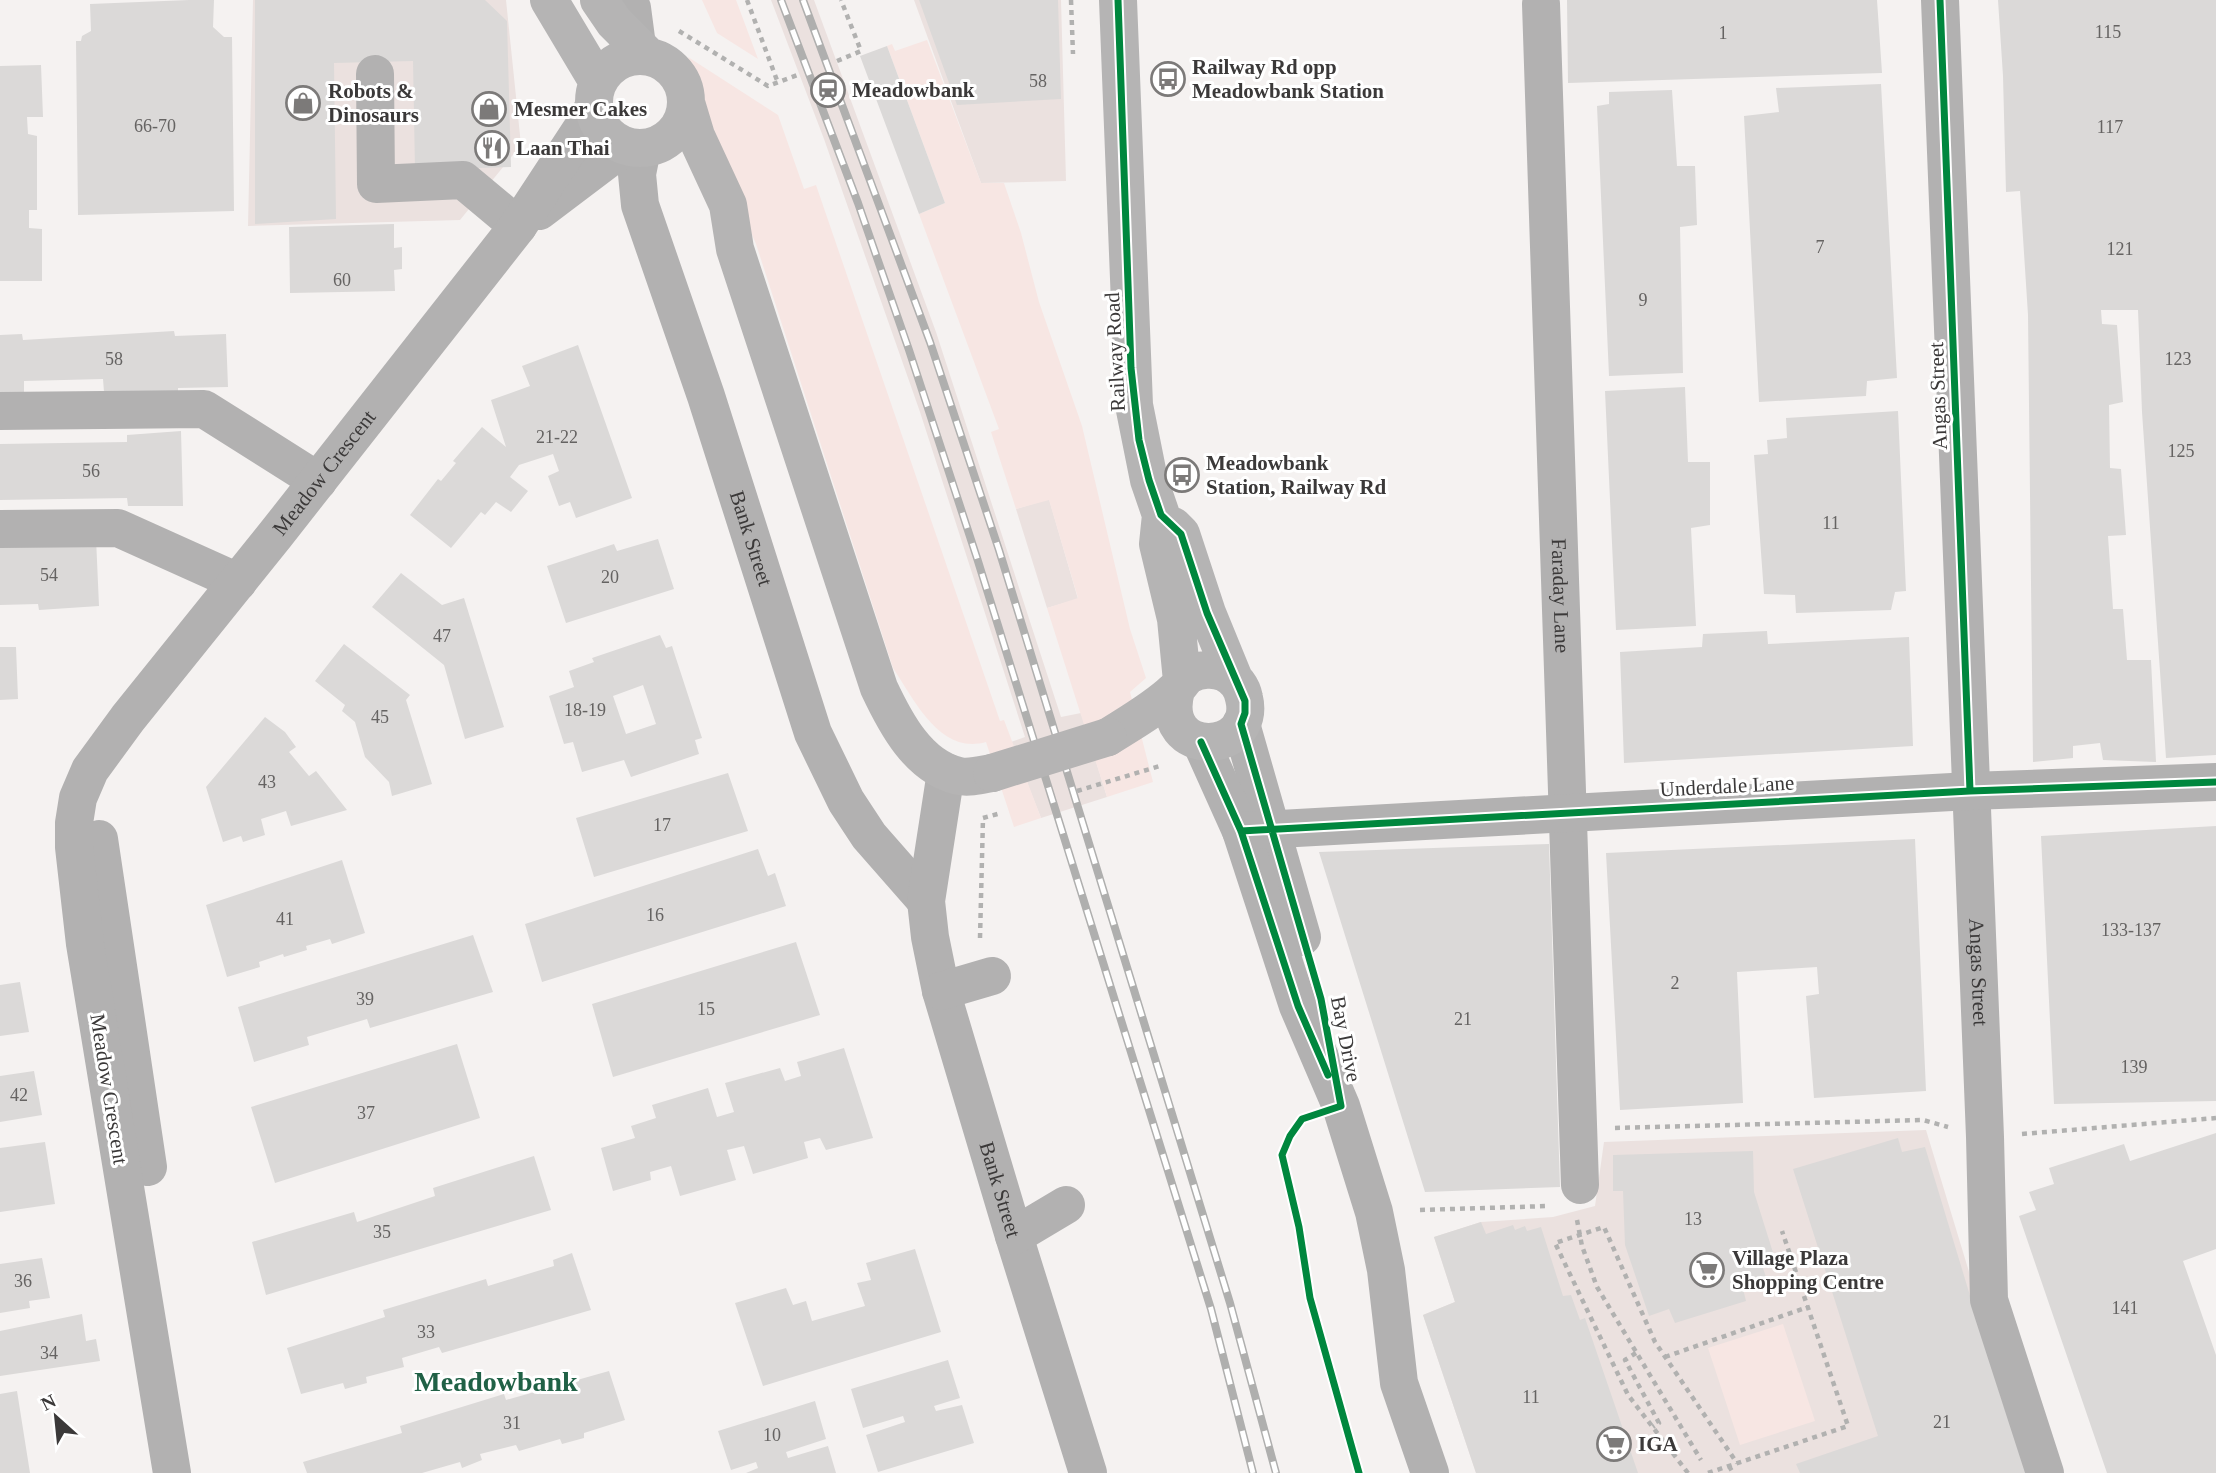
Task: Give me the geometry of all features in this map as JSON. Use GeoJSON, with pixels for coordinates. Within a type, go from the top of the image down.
{"type":"FeatureCollection","features":[{"type":"Feature","properties":{"kind":"main road"},"geometry":{"type":"LineString","coordinates":[[550,0],[596,95],[598,122],[606,135],[672,159],[692,180],[735,249]]}},
{"type":"Feature","properties":{"kind":"main road"},"geometry":{"type":"LineString","coordinates":[[599,0],[614,22],[642,51],[673,68],[681,79],[696,136],[728,205],[735,249],[880,688],[889,709],[914,746],[929,761],[946,772],[961,776],[992,773],[1130,731],[1193,738],[1212,743],[1233,734],[1241,724],[1245,713],[1242,689],[1234,679],[1224,673],[1212,670],[1190,674],[1130,731]]}},
{"type":"Feature","properties":{"kind":"main road","name":"Railway Road"},"geometry":{"type":"LineString","coordinates":[[1118,0],[1134,405],[1149,480],[1161,515],[1158,544],[1176,620],[1179,686]]}},
{"type":"Feature","properties":{"kind":"main road"},"geometry":{"type":"LineString","coordinates":[[596,95],[608,69],[642,51]]}},
{"type":"Feature","properties":{"kind":"main road"},"geometry":{"type":"LineString","coordinates":[[641,147],[667,140],[677,131],[687,106]]}},
{"type":"Feature","properties":{"kind":"main road","name":"Railway Road"},"geometry":{"type":"LineString","coordinates":[[1161,515],[1181,534],[1207,613],[1234,679]]}},
{"type":"Feature","properties":{"kind":"main road"},"geometry":{"type":"LineString","coordinates":[[1179,686],[1172,712],[1176,722],[1193,738]]}},
{"type":"Feature","properties":{"kind":"street"},"geometry":{"type":"LineString","coordinates":[[627,0],[632,8],[642,51]]}},
{"type":"Feature","properties":{"kind":"street","name":"Angas Street"},"geometry":{"type":"LineString","coordinates":[[1940,0],[1985,1137],[1989,1300],[2045,1473]]}},
{"type":"Feature","properties":{"kind":"street","name":"Faraday Lane"},"geometry":{"type":"LineString","coordinates":[[1541,4],[1580,1185]]}},
{"type":"Feature","properties":{"kind":"street"},"geometry":{"type":"LineString","coordinates":[[375,74],[376,184],[463,180],[518,226]]}},
{"type":"Feature","properties":{"kind":"street","name":"Meadow Crescent"},"geometry":{"type":"LineString","coordinates":[[172,1473],[85,944],[74,847],[78,798],[90,770],[128,718],[518,226],[585,124],[596,95]]}},
{"type":"Feature","properties":{"kind":"street","name":"Meadow Crescent"},"geometry":{"type":"LineString","coordinates":[[518,226],[641,147]]}},
{"type":"Feature","properties":{"kind":"street","name":"Bank Street"},"geometry":{"type":"LineString","coordinates":[[641,147],[637,174],[640,205],[710,408],[813,733],[846,802],[861,824],[926,901]]}},
{"type":"Feature","properties":{"kind":"street"},"geometry":{"type":"LineString","coordinates":[[0,411],[204,409],[318,481]]}},
{"type":"Feature","properties":{"kind":"street"},"geometry":{"type":"LineString","coordinates":[[0,529],[118,528],[238,582]]}},
{"type":"Feature","properties":{"kind":"street","name":"Meadow Crescent"},"geometry":{"type":"LineString","coordinates":[[128,718],[102,807],[98,842],[195,1473]]}},
{"type":"Feature","properties":{"kind":"street","name":"Bay Drive"},"geometry":{"type":"LineString","coordinates":[[1241,724],[1255,830],[1298,1006],[1341,1106],[1374,1212],[1386,1270],[1399,1383],[1430,1473]]}},
{"type":"Feature","properties":{"kind":"street","name":"Bay Drive"},"geometry":{"type":"LineString","coordinates":[[1193,738],[1255,830]]}},
{"type":"Feature","properties":{"kind":"street","name":"Bank Street"},"geometry":{"type":"LineString","coordinates":[[946,772],[926,901],[930,937],[942,991],[1014,1236],[1088,1473]]}},
{"type":"Feature","properties":{"kind":"street","name":"Underdale Lane"},"geometry":{"type":"LineString","coordinates":[[1255,830],[1970,791],[2216,782]]}},
{"type":"Feature","properties":{"kind":"street"},"geometry":{"type":"LineString","coordinates":[[942,991],[992,976]]}},
{"type":"Feature","properties":{"kind":"street"},"geometry":{"type":"LineString","coordinates":[[1014,1236],[1066,1205]]}},
{"type":"Feature","properties":{"kind":"path"},"geometry":{"type":"LineString","coordinates":[[747,0],[778,83]]}},
{"type":"Feature","properties":{"kind":"path"},"geometry":{"type":"LineString","coordinates":[[837,61],[861,51],[841,0]]}},
{"type":"Feature","properties":{"kind":"path"},"geometry":{"type":"LineString","coordinates":[[1071,0],[1073,54]]}},
{"type":"Feature","properties":{"kind":"path"},"geometry":{"type":"LineString","coordinates":[[672,22],[686,36],[768,86],[800,74]]}},
{"type":"Feature","properties":{"kind":"path"},"geometry":{"type":"LineString","coordinates":[[983,818],[980,942],[992,976]]}},
{"type":"Feature","properties":{"kind":"path"},"geometry":{"type":"LineString","coordinates":[[1577,1129],[1923,1120],[1985,1137],[2216,1118]]}},
{"type":"Feature","properties":{"kind":"path"},"geometry":{"type":"LineString","coordinates":[[1420,1210],[1549,1206]]}},
{"type":"Feature","properties":{"kind":"path"},"geometry":{"type":"LineString","coordinates":[[1688,1473],[1628,1395],[1555,1243],[1604,1227],[1655,1342],[1737,1463]]}},
{"type":"Feature","properties":{"kind":"path"},"geometry":{"type":"LineString","coordinates":[[1708,1473],[1848,1426],[1782,1231]]}},
{"type":"Feature","properties":{"kind":"path"},"geometry":{"type":"LineString","coordinates":[[1581,1246],[1597,1287],[1702,1460]]}},
{"type":"Feature","properties":{"kind":"path"},"geometry":{"type":"LineString","coordinates":[[1665,1357],[1808,1307]]}},
{"type":"Feature","properties":{"kind":"path"},"geometry":{"type":"LineString","coordinates":[[1636,1353],[1625,1360],[1659,1423],[1653,1427]]}},
{"type":"Feature","properties":{"kind":"path"},"geometry":{"type":"LineString","coordinates":[[1729,1466],[1733,1473]]}},
{"type":"Feature","properties":{"kind":"shaded area"},"geometry":{"type":"Polygon","coordinates":[[[253,0],[506,0],[521,145],[460,220],[248,226],[253,0]]]}},
{"type":"Feature","properties":{"kind":"shaded area"},"geometry":{"type":"Polygon","coordinates":[[[702,0],[736,0],[758,59],[717,33],[702,0]]]}},
{"type":"Feature","properties":{"kind":"shaded area"},"geometry":{"type":"Polygon","coordinates":[[[771,0],[814,0],[936,332],[1061,717],[1081,713],[1107,797],[1041,818],[1011,742],[1025,737],[920,412],[824,139],[771,0]]]}},
{"type":"Feature","properties":{"kind":"shaded area"},"geometry":{"type":"Polygon","coordinates":[[[914,0],[1061,0],[1066,181],[981,183],[914,0]]]}},
{"type":"Feature","properties":{"kind":"shaded area"},"geometry":{"type":"Polygon","coordinates":[[[927,40],[981,183],[1004,183],[1021,233],[1039,302],[1082,426],[1130,629],[1146,678],[1130,692],[1153,782],[1107,797],[1047,608],[1078,598],[1049,500],[1016,509],[991,432],[999,429],[919,214],[945,203],[887,46],[892,44],[895,51],[927,40]]]}},
{"type":"Feature","properties":{"kind":"shaded area"},"geometry":{"type":"Polygon","coordinates":[[[688,57],[778,115],[804,189],[816,185],[1000,721],[1004,720],[1041,818],[1014,827],[986,742],[970,744],[955,741],[942,733],[920,709],[893,668],[756,244],[719,152],[688,57]]]}},
{"type":"Feature","properties":{"kind":"shaded area"},"geometry":{"type":"Polygon","coordinates":[[[1049,499],[1078,599],[1047,608],[1016,509],[1049,499]]]}},
{"type":"Feature","properties":{"kind":"shaded area","name":"Village Plaza Shopping Centre"},"geometry":{"type":"Polygon","coordinates":[[[1926,1130],[2030,1473],[1476,1473],[1423,1315],[1455,1302],[1434,1237],[1481,1222],[1553,1217],[1595,1206],[1604,1142],[1926,1130]]]}},
{"type":"Feature","properties":{"kind":"shaded area"},"geometry":{"type":"Polygon","coordinates":[[[1783,1324],[1815,1421],[1740,1445],[1708,1348],[1783,1324]]]}},
{"type":"Feature","properties":{"kind":"building"},"geometry":{"type":"Polygon","coordinates":[[[214,0],[213,27],[224,37],[232,37],[234,211],[78,215],[76,41],[81,41],[82,36],[91,31],[90,4],[214,0]]]}},
{"type":"Feature","properties":{"kind":"building"},"geometry":{"type":"Polygon","coordinates":[[[255,0],[485,0],[507,21],[511,167],[415,170],[413,61],[334,63],[336,219],[255,224],[255,0]]]}},
{"type":"Feature","properties":{"kind":"building"},"geometry":{"type":"Polygon","coordinates":[[[919,0],[1058,0],[1061,99],[957,105],[919,0]]]}},
{"type":"Feature","properties":{"kind":"building"},"geometry":{"type":"Polygon","coordinates":[[[1567,0],[1877,0],[1882,73],[1568,83],[1567,0]]]}},
{"type":"Feature","properties":{"kind":"building"},"geometry":{"type":"Polygon","coordinates":[[[1998,0],[2216,0],[2216,755],[2166,758],[2142,412],[2138,310],[2101,310],[2102,324],[2117,325],[2123,402],[2109,405],[2110,468],[2121,469],[2126,535],[2108,536],[2113,609],[2123,609],[2127,660],[2151,660],[2156,762],[2103,760],[2100,743],[2073,746],[2073,758],[2033,762],[2028,315],[2020,191],[2006,192],[1998,0]]]}},
{"type":"Feature","properties":{"kind":"building"},"geometry":{"type":"Polygon","coordinates":[[[887,46],[945,203],[919,214],[860,56],[887,46]]]}},
{"type":"Feature","properties":{"kind":"building"},"geometry":{"type":"Polygon","coordinates":[[[41,65],[43,117],[27,117],[28,134],[37,136],[37,210],[29,210],[29,228],[42,229],[42,281],[0,281],[0,66],[41,65]]]}},
{"type":"Feature","properties":{"kind":"building"},"geometry":{"type":"Polygon","coordinates":[[[1881,84],[1897,378],[1867,381],[1866,396],[1759,402],[1744,116],[1779,112],[1776,88],[1881,84]]]}},
{"type":"Feature","properties":{"kind":"building"},"geometry":{"type":"Polygon","coordinates":[[[1672,90],[1677,166],[1695,166],[1697,225],[1680,227],[1683,373],[1609,376],[1597,106],[1609,104],[1609,92],[1672,90]]]}},
{"type":"Feature","properties":{"kind":"building"},"geometry":{"type":"Polygon","coordinates":[[[394,224],[394,248],[402,247],[402,269],[394,270],[395,291],[290,293],[289,227],[394,224]]]}},
{"type":"Feature","properties":{"kind":"building"},"geometry":{"type":"Polygon","coordinates":[[[174,331],[175,336],[226,334],[228,387],[178,388],[178,395],[104,392],[103,379],[24,381],[24,393],[0,394],[0,335],[22,334],[23,340],[174,331]]]}},
{"type":"Feature","properties":{"kind":"building"},"geometry":{"type":"Polygon","coordinates":[[[578,345],[632,498],[576,518],[570,502],[559,506],[548,476],[559,471],[553,454],[519,465],[510,477],[528,491],[511,512],[496,502],[485,515],[481,512],[451,548],[410,515],[438,479],[441,481],[456,463],[453,461],[482,427],[506,447],[491,400],[530,386],[522,366],[578,345]]]}},
{"type":"Feature","properties":{"kind":"building"},"geometry":{"type":"Polygon","coordinates":[[[1685,387],[1688,462],[1710,462],[1710,525],[1691,528],[1696,626],[1616,630],[1605,391],[1685,387]]]}},
{"type":"Feature","properties":{"kind":"building"},"geometry":{"type":"Polygon","coordinates":[[[1898,411],[1906,591],[1895,592],[1891,610],[1796,613],[1795,595],[1764,594],[1754,455],[1768,454],[1767,440],[1787,438],[1786,418],[1898,411]]]}},
{"type":"Feature","properties":{"kind":"building"},"geometry":{"type":"Polygon","coordinates":[[[181,431],[183,506],[128,506],[127,498],[0,500],[0,444],[127,442],[127,435],[181,431]]]}},
{"type":"Feature","properties":{"kind":"building"},"geometry":{"type":"Polygon","coordinates":[[[96,538],[99,606],[39,610],[38,604],[0,605],[0,546],[96,538]]]}},
{"type":"Feature","properties":{"kind":"building"},"geometry":{"type":"Polygon","coordinates":[[[658,539],[674,589],[566,623],[547,566],[614,544],[617,551],[658,539]]]}},
{"type":"Feature","properties":{"kind":"building"},"geometry":{"type":"Polygon","coordinates":[[[401,573],[442,605],[464,598],[504,727],[465,739],[444,665],[372,607],[401,573]]]}},
{"type":"Feature","properties":{"kind":"building"},"geometry":{"type":"Polygon","coordinates":[[[1767,631],[1768,644],[1909,637],[1913,746],[1624,763],[1620,652],[1702,647],[1703,634],[1767,631]]]}},
{"type":"Feature","properties":{"kind":"building"},"geometry":{"type":"Polygon","coordinates":[[[660,635],[666,648],[672,646],[702,738],[695,740],[699,754],[631,777],[624,760],[582,772],[573,742],[564,744],[549,696],[574,687],[569,671],[594,662],[592,658],[660,635]],[[643,685],[613,696],[626,734],[656,724],[643,685]]]}},
{"type":"Feature","properties":{"kind":"building"},"geometry":{"type":"Polygon","coordinates":[[[344,644],[410,695],[406,700],[432,784],[392,796],[389,782],[365,757],[355,722],[342,711],[345,705],[315,681],[344,644]]]}},
{"type":"Feature","properties":{"kind":"building"},"geometry":{"type":"Polygon","coordinates":[[[0,647],[16,647],[18,699],[0,700],[0,647]]]}},
{"type":"Feature","properties":{"kind":"building"},"geometry":{"type":"Polygon","coordinates":[[[265,717],[285,732],[296,747],[289,752],[309,776],[316,771],[347,810],[291,826],[286,811],[261,819],[265,835],[243,842],[241,836],[223,842],[206,787],[265,717]]]}},
{"type":"Feature","properties":{"kind":"building"},"geometry":{"type":"Polygon","coordinates":[[[728,773],[748,831],[594,877],[576,818],[728,773]]]}},
{"type":"Feature","properties":{"kind":"building"},"geometry":{"type":"Polygon","coordinates":[[[2216,826],[2216,1101],[2054,1104],[2041,836],[2216,826]]]}},
{"type":"Feature","properties":{"kind":"building"},"geometry":{"type":"Polygon","coordinates":[[[1915,839],[1926,1091],[1814,1098],[1806,996],[1819,994],[1817,967],[1737,972],[1743,1103],[1620,1110],[1606,853],[1915,839]]]}},
{"type":"Feature","properties":{"kind":"building"},"geometry":{"type":"Polygon","coordinates":[[[1549,844],[1560,1187],[1425,1192],[1319,852],[1549,844]]]}},
{"type":"Feature","properties":{"kind":"building"},"geometry":{"type":"Polygon","coordinates":[[[758,849],[768,876],[775,873],[786,906],[542,982],[525,924],[758,849]]]}},
{"type":"Feature","properties":{"kind":"building"},"geometry":{"type":"Polygon","coordinates":[[[342,860],[365,933],[332,944],[330,939],[306,946],[307,950],[259,962],[260,967],[227,977],[206,905],[342,860]]]}},
{"type":"Feature","properties":{"kind":"building"},"geometry":{"type":"Polygon","coordinates":[[[473,935],[493,992],[370,1028],[367,1019],[307,1037],[309,1045],[254,1062],[238,1007],[473,935]]]}},
{"type":"Feature","properties":{"kind":"building"},"geometry":{"type":"Polygon","coordinates":[[[796,942],[820,1015],[613,1077],[592,1004],[796,942]]]}},
{"type":"Feature","properties":{"kind":"building"},"geometry":{"type":"Polygon","coordinates":[[[20,982],[29,1032],[0,1036],[0,985],[20,982]]]}},
{"type":"Feature","properties":{"kind":"building"},"geometry":{"type":"Polygon","coordinates":[[[457,1044],[480,1118],[275,1183],[251,1107],[457,1044]]]}},
{"type":"Feature","properties":{"kind":"building"},"geometry":{"type":"Polygon","coordinates":[[[844,1048],[873,1138],[826,1150],[820,1138],[804,1142],[808,1158],[753,1174],[744,1146],[727,1150],[736,1180],[680,1196],[671,1166],[650,1172],[651,1180],[613,1191],[601,1148],[635,1138],[631,1126],[656,1118],[652,1105],[708,1088],[717,1117],[734,1112],[725,1083],[780,1068],[785,1081],[801,1076],[797,1062],[844,1048]]]}},
{"type":"Feature","properties":{"kind":"building"},"geometry":{"type":"Polygon","coordinates":[[[34,1071],[42,1115],[0,1122],[0,1076],[34,1071]]]}},
{"type":"Feature","properties":{"kind":"building"},"geometry":{"type":"Polygon","coordinates":[[[2216,1133],[2216,1249],[2183,1261],[2216,1355],[2216,1473],[2107,1473],[2019,1216],[2036,1210],[2029,1192],[2054,1184],[2049,1168],[2124,1144],[2130,1161],[2216,1133]]]}},
{"type":"Feature","properties":{"kind":"building"},"geometry":{"type":"Polygon","coordinates":[[[1898,1138],[1902,1152],[1925,1147],[2001,1398],[2028,1473],[1800,1473],[1796,1464],[1878,1436],[1793,1169],[1898,1138]]]}},
{"type":"Feature","properties":{"kind":"building"},"geometry":{"type":"Polygon","coordinates":[[[45,1142],[55,1204],[0,1212],[0,1148],[45,1142]]]}},
{"type":"Feature","properties":{"kind":"building"},"geometry":{"type":"Polygon","coordinates":[[[1753,1151],[1754,1192],[1775,1259],[1762,1265],[1766,1277],[1742,1285],[1746,1301],[1675,1323],[1669,1309],[1649,1316],[1625,1245],[1623,1191],[1613,1191],[1613,1155],[1753,1151]]]}},
{"type":"Feature","properties":{"kind":"building"},"geometry":{"type":"Polygon","coordinates":[[[534,1156],[551,1210],[266,1295],[252,1242],[354,1212],[357,1222],[435,1196],[433,1188],[534,1156]]]}},
{"type":"Feature","properties":{"kind":"building"},"geometry":{"type":"Polygon","coordinates":[[[1481,1222],[1486,1234],[1513,1225],[1515,1230],[1525,1226],[1527,1231],[1541,1227],[1563,1296],[1571,1295],[1580,1320],[1585,1318],[1638,1473],[1476,1473],[1423,1315],[1455,1302],[1434,1237],[1481,1222]]]}},
{"type":"Feature","properties":{"kind":"building"},"geometry":{"type":"Polygon","coordinates":[[[915,1249],[941,1332],[763,1386],[735,1303],[786,1288],[793,1305],[806,1301],[812,1321],[865,1306],[857,1283],[871,1280],[866,1263],[915,1249]]]}},
{"type":"Feature","properties":{"kind":"building"},"geometry":{"type":"Polygon","coordinates":[[[572,1253],[591,1310],[442,1353],[439,1347],[402,1358],[404,1367],[366,1377],[367,1383],[345,1389],[343,1383],[301,1394],[287,1348],[385,1317],[383,1310],[486,1279],[488,1286],[554,1266],[553,1260],[572,1253]]]}},
{"type":"Feature","properties":{"kind":"building"},"geometry":{"type":"Polygon","coordinates":[[[42,1258],[50,1298],[29,1301],[30,1308],[0,1313],[0,1264],[42,1258]]]}},
{"type":"Feature","properties":{"kind":"building"},"geometry":{"type":"Polygon","coordinates":[[[82,1314],[86,1341],[96,1339],[100,1361],[0,1376],[0,1331],[82,1314]]]}},
{"type":"Feature","properties":{"kind":"building"},"geometry":{"type":"Polygon","coordinates":[[[948,1360],[960,1398],[934,1406],[936,1411],[962,1405],[974,1443],[878,1472],[866,1435],[905,1422],[903,1416],[863,1428],[851,1389],[948,1360]]]}},
{"type":"Feature","properties":{"kind":"building"},"geometry":{"type":"Polygon","coordinates":[[[609,1371],[625,1420],[584,1433],[584,1438],[562,1444],[560,1439],[519,1451],[516,1445],[480,1454],[482,1460],[462,1468],[460,1462],[422,1473],[307,1473],[303,1462],[402,1433],[400,1426],[504,1394],[506,1400],[609,1371]]]}},
{"type":"Feature","properties":{"kind":"building"},"geometry":{"type":"Polygon","coordinates":[[[17,1391],[30,1473],[0,1473],[0,1394],[17,1391]]]}},
{"type":"Feature","properties":{"kind":"building"},"geometry":{"type":"Polygon","coordinates":[[[815,1401],[826,1439],[786,1452],[788,1458],[828,1446],[836,1473],[746,1473],[758,1468],[756,1462],[731,1470],[718,1431],[815,1401]]]}},
{"type":"Feature","properties":{"kind":"railway"},"geometry":{"type":"LineString","coordinates":[[781,0],[858,203],[977,558],[1211,1309],[1253,1473]]}},
{"type":"Feature","properties":{"kind":"railway"},"geometry":{"type":"LineString","coordinates":[[803,0],[930,342],[999,550],[1230,1303],[1276,1473]]}},
{"type":"Feature","properties":{"kind":"cycle path"},"geometry":{"type":"LineString","coordinates":[[1118,0],[1131,368],[1139,440],[1161,515],[1181,534],[1207,613],[1245,701],[1241,724],[1321,999],[1341,1106]]}},
{"type":"Feature","properties":{"kind":"cycle path"},"geometry":{"type":"LineString","coordinates":[[1940,0],[1970,791]]}},
{"type":"Feature","properties":{"kind":"cycle path"},"geometry":{"type":"LineString","coordinates":[[1201,742],[1241,831],[1298,1006],[1328,1075]]}},
{"type":"Feature","properties":{"kind":"cycle path"},"geometry":{"type":"LineString","coordinates":[[1241,831],[1970,791],[2216,782]]}},
{"type":"Feature","properties":{"kind":"cycle path"},"geometry":{"type":"LineString","coordinates":[[1341,1106],[1302,1119],[1290,1136],[1282,1155],[1299,1227],[1310,1298],[1359,1473]]}},
{"type":"Feature","properties":{"kind":"place","name":"Railway Rd opp Meadowbank Station"},"geometry":{"type":"Point","coordinates":[1168,79]}},
{"type":"Feature","properties":{"kind":"place","name":"Meadowbank"},"geometry":{"type":"Point","coordinates":[828,90]}},
{"type":"Feature","properties":{"kind":"place","name":"Robots & Dinosaurs"},"geometry":{"type":"Point","coordinates":[303,103]}},
{"type":"Feature","properties":{"kind":"place","name":"Mesmer Cakes"},"geometry":{"type":"Point","coordinates":[489,109]}},
{"type":"Feature","properties":{"kind":"place","name":"Laan Thai"},"geometry":{"type":"Point","coordinates":[492,148]}},
{"type":"Feature","properties":{"kind":"place","name":"Meadowbank Station, Railway Rd"},"geometry":{"type":"Point","coordinates":[1182,475]}},
{"type":"Feature","properties":{"kind":"place","name":"Village Plaza Shopping Centre"},"geometry":{"type":"Point","coordinates":[1707,1270]}},
{"type":"Feature","properties":{"kind":"place","name":"IGA"},"geometry":{"type":"Point","coordinates":[1614,1444]}},
{"type":"Feature","properties":{"kind":"district","name":"Meadowbank"},"geometry":{"type":"Point","coordinates":[496,1381]}}]}
